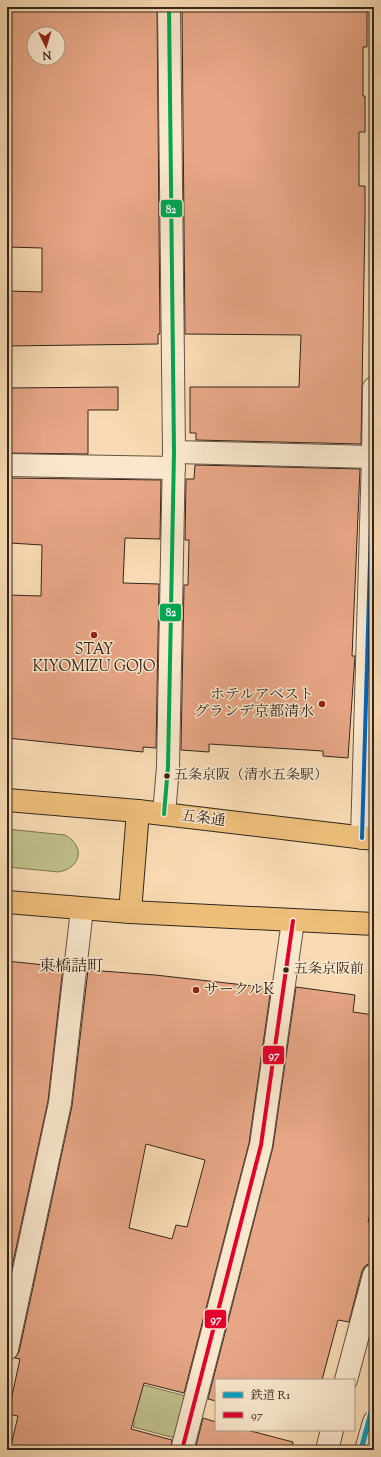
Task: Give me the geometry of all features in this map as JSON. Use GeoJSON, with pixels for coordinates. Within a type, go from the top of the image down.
{"type":"FeatureCollection","features":[{"type":"Feature","properties":{"kind":"highway","name":"五条通"},"geometry":{"type":"LineString","coordinates":[[7,800],[138,811],[368,838]]}},
{"type":"Feature","properties":{"kind":"highway"},"geometry":{"type":"LineString","coordinates":[[130,912],[138,811]]}},
{"type":"Feature","properties":{"kind":"highway"},"geometry":{"type":"LineString","coordinates":[[7,902],[130,912],[374,924]]}},
{"type":"Feature","properties":{"kind":"street"},"geometry":{"type":"LineString","coordinates":[[164,814],[168,760],[174,460],[169,7]]}},
{"type":"Feature","properties":{"kind":"street"},"geometry":{"type":"LineString","coordinates":[[368,838],[374,388]]}},
{"type":"Feature","properties":{"kind":"street"},"geometry":{"type":"LineString","coordinates":[[7,465],[174,460],[373,457]]}},
{"type":"Feature","properties":{"kind":"street"},"geometry":{"type":"LineString","coordinates":[[7,1349],[60,1103],[82,909]]}},
{"type":"Feature","properties":{"kind":"street"},"geometry":{"type":"LineString","coordinates":[[182,1450],[261,1145],[293,921]]}},
{"type":"Feature","properties":{"kind":"street"},"geometry":{"type":"LineString","coordinates":[[346,1379],[374,1275]]}},
{"type":"Feature","properties":{"kind":"street"},"geometry":{"type":"LineString","coordinates":[[366,1450],[374,1422]]}},
{"type":"Feature","properties":{"kind":"street"},"geometry":{"type":"LineString","coordinates":[[326,1450],[332,1431]]}},
{"type":"Feature","properties":{"kind":"green space"},"geometry":{"type":"Polygon","coordinates":[[[7,829],[65,835],[76,845],[78,856],[76,861],[72,866],[59,872],[7,867],[7,829]]]}},
{"type":"Feature","properties":{"kind":"green space"},"geometry":{"type":"Polygon","coordinates":[[[132,1382],[186,1396],[175,1438],[133,1427],[135,1422],[122,1419],[132,1382]]]}},
{"type":"Feature","properties":{"kind":"building"},"geometry":{"type":"Polygon","coordinates":[[[157,7],[160,334],[158,334],[158,344],[7,346],[7,291],[42,292],[42,248],[7,247],[7,8],[157,7]]]}},
{"type":"Feature","properties":{"kind":"building"},"geometry":{"type":"Polygon","coordinates":[[[182,7],[367,7],[367,47],[363,47],[365,132],[359,132],[359,186],[365,186],[361,444],[196,440],[196,433],[190,433],[190,387],[299,387],[301,335],[185,334],[182,7]]]}},
{"type":"Feature","properties":{"kind":"building"},"geometry":{"type":"Polygon","coordinates":[[[118,387],[118,410],[88,410],[88,454],[7,453],[7,388],[118,387]]]}},
{"type":"Feature","properties":{"kind":"building"},"geometry":{"type":"Polygon","coordinates":[[[195,465],[360,469],[352,656],[355,656],[348,758],[323,756],[323,751],[209,744],[209,752],[181,750],[184,585],[188,585],[189,540],[185,540],[186,479],[194,479],[195,465]]]}},
{"type":"Feature","properties":{"kind":"building"},"geometry":{"type":"Polygon","coordinates":[[[7,478],[161,480],[160,539],[125,538],[123,583],[159,584],[156,748],[143,747],[143,752],[7,738],[7,595],[41,596],[42,545],[10,543],[11,526],[7,526],[7,478]]]}},
{"type":"Feature","properties":{"kind":"building"},"geometry":{"type":"Polygon","coordinates":[[[7,961],[63,967],[48,1101],[7,1290],[7,961]]]}},
{"type":"Feature","properties":{"kind":"building"},"geometry":{"type":"Polygon","coordinates":[[[88,970],[155,975],[271,988],[249,1143],[184,1393],[144,1383],[131,1429],[172,1440],[170,1450],[10,1450],[18,1416],[8,1414],[20,1359],[15,1358],[19,1352],[72,1106],[88,970]],[[146,1144],[129,1228],[172,1239],[176,1225],[187,1227],[205,1160],[146,1144]]]}},
{"type":"Feature","properties":{"kind":"building"},"geometry":{"type":"Polygon","coordinates":[[[296,987],[355,995],[353,1012],[374,1015],[374,1198],[368,1222],[374,1223],[374,1263],[370,1263],[365,1266],[362,1271],[349,1322],[338,1320],[322,1379],[215,1379],[215,1401],[208,1399],[273,1147],[296,987]]]}},
{"type":"Feature","properties":{"kind":"building"},"geometry":{"type":"Polygon","coordinates":[[[203,1418],[215,1422],[215,1431],[251,1431],[293,1442],[292,1450],[195,1450],[203,1418]]]}},
{"type":"Feature","properties":{"kind":"rail line","name":"R1"},"geometry":{"type":"LineString","coordinates":[[361,1450],[374,1401]]}},
{"type":"Feature","properties":{"kind":"transit line","name":"82"},"geometry":{"type":"LineString","coordinates":[[164,814],[168,767],[174,452],[169,7]]}},
{"type":"Feature","properties":{"kind":"transit line"},"geometry":{"type":"LineString","coordinates":[[362,838],[374,388]]}},
{"type":"Feature","properties":{"kind":"transit line","name":"97"},"geometry":{"type":"LineString","coordinates":[[182,1450],[261,1145],[293,921]]}},
{"type":"Feature","properties":{"kind":"place","name":"STAY KIYOMIZU GOJO"},"geometry":{"type":"Point","coordinates":[94,635]}},
{"type":"Feature","properties":{"kind":"place","name":"ホテルアベスト グランデ京都清水"},"geometry":{"type":"Point","coordinates":[322,704]}},
{"type":"Feature","properties":{"kind":"place","name":"五条京阪（清水五条駅）"},"geometry":{"type":"Point","coordinates":[167,776]}},
{"type":"Feature","properties":{"kind":"place","name":"五条京阪前"},"geometry":{"type":"Point","coordinates":[286,970]}},
{"type":"Feature","properties":{"kind":"place","name":"サークルK"},"geometry":{"type":"Point","coordinates":[196,990]}},
{"type":"Feature","properties":{"kind":"district","name":"東橋詰町"},"geometry":{"type":"Point","coordinates":[71,967]}}]}
